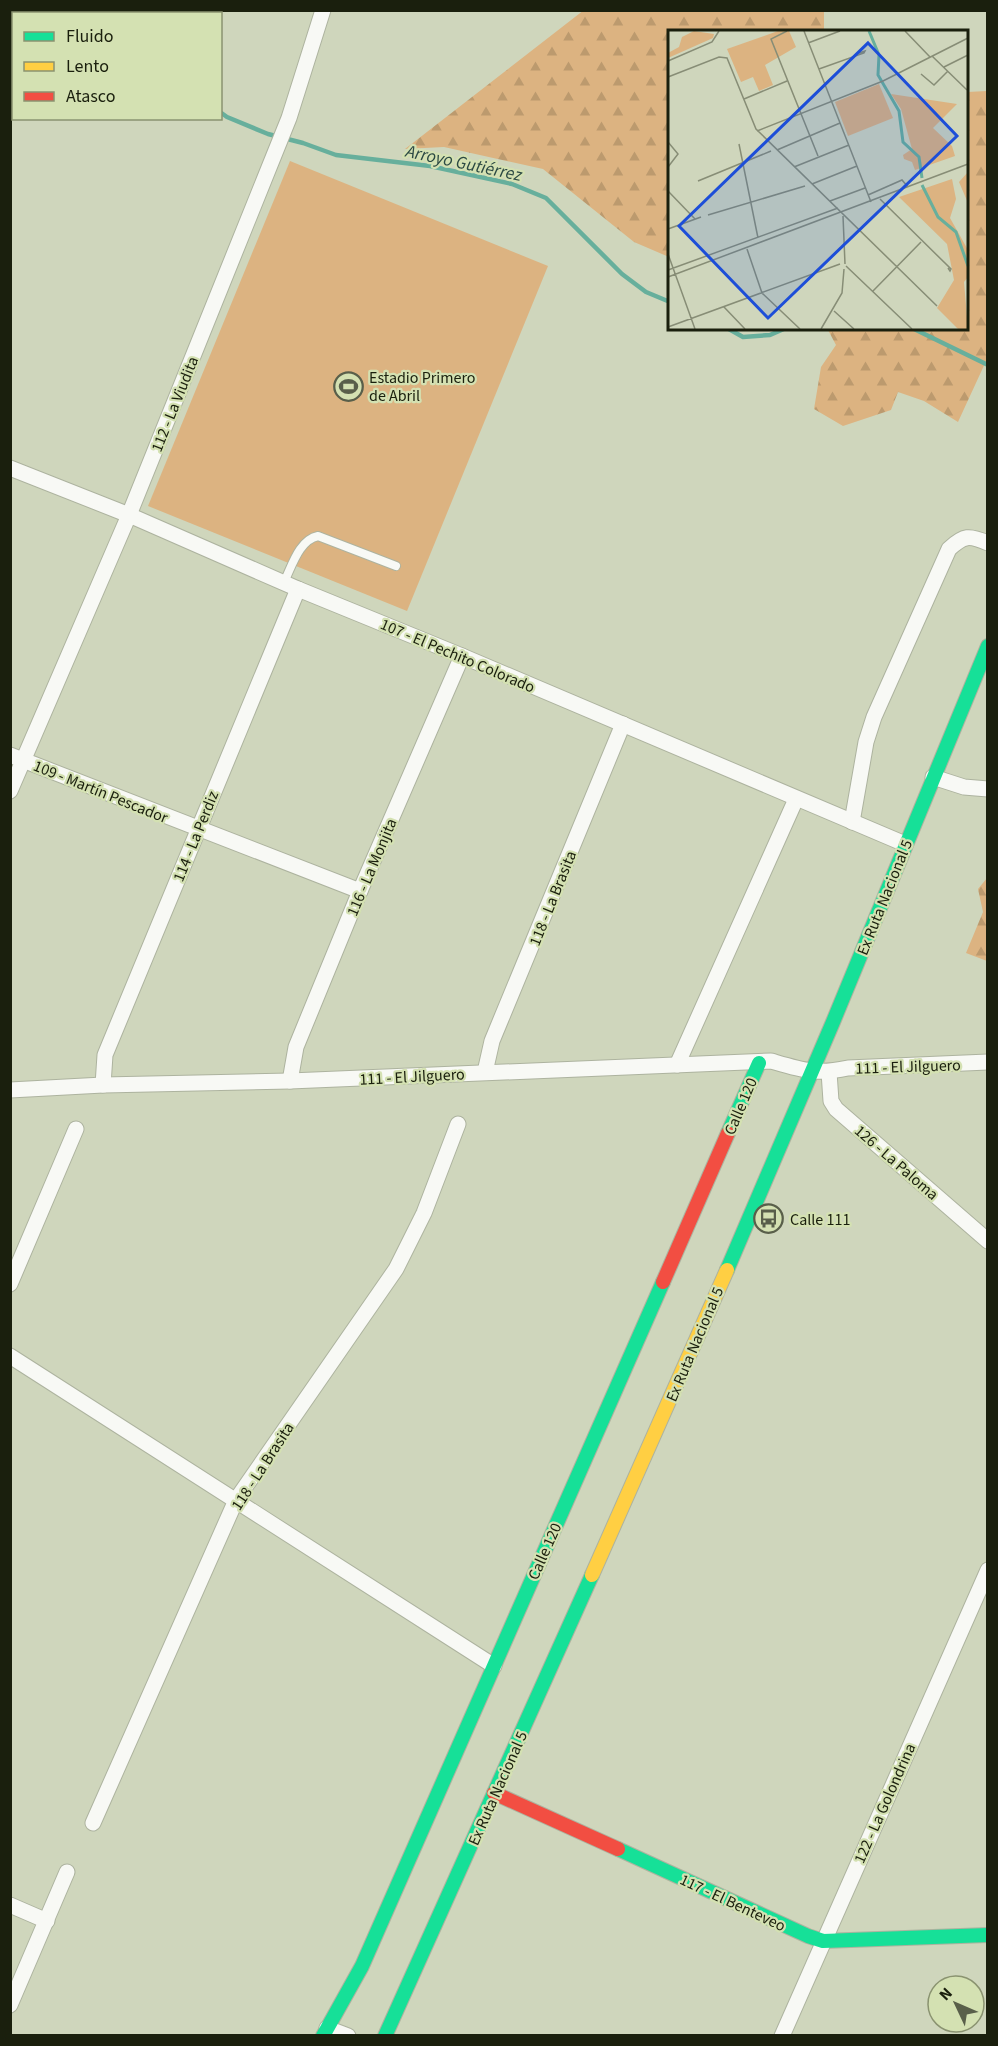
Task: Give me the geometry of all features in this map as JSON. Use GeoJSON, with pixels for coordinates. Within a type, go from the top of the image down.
{"type":"FeatureCollection","features":[{"type":"Feature","properties":{"kind":"street","name":"112 - La Viudita"},"geometry":{"type":"LineString","coordinates":[[10,791],[17,757],[129,515],[272,161],[289,118],[323,10]]}},
{"type":"Feature","properties":{"kind":"street","name":"107 - El Pechito Colorado"},"geometry":{"type":"LineString","coordinates":[[10,468],[129,515],[905,844]]}},
{"type":"Feature","properties":{"kind":"street"},"geometry":{"type":"LineString","coordinates":[[852,822],[866,742],[874,717],[949,549],[956,542],[972,536],[987,543]]}},
{"type":"Feature","properties":{"kind":"street","name":"114 - La Perdiz"},"geometry":{"type":"LineString","coordinates":[[103,1085],[105,1055],[198,829],[291,585]]}},
{"type":"Feature","properties":{"kind":"street","name":"Ex Ruta Nacional 5"},"geometry":{"type":"LineString","coordinates":[[385,2036],[651,1444],[812,1072],[987,646]]}},
{"type":"Feature","properties":{"kind":"street","name":"116 - La Monjita"},"geometry":{"type":"LineString","coordinates":[[290,1081],[296,1047],[360,891],[462,656]]}},
{"type":"Feature","properties":{"kind":"street","name":"118 - La Brasita"},"geometry":{"type":"LineString","coordinates":[[485,1072],[492,1041],[623,724]]}},
{"type":"Feature","properties":{"kind":"street","name":"109 - Martín Pescador"},"geometry":{"type":"LineString","coordinates":[[17,757],[360,891]]}},
{"type":"Feature","properties":{"kind":"street"},"geometry":{"type":"LineString","coordinates":[[933,777],[964,787],[987,789]]}},
{"type":"Feature","properties":{"kind":"street"},"geometry":{"type":"LineString","coordinates":[[677,1065],[796,799]]}},
{"type":"Feature","properties":{"kind":"street","name":"111 - El Jilguero"},"geometry":{"type":"LineString","coordinates":[[10,1090],[771,1061],[812,1072],[829,1072],[848,1068],[987,1062]]}},
{"type":"Feature","properties":{"kind":"street","name":"Calle 120"},"geometry":{"type":"LineString","coordinates":[[325,2032],[362,1966],[759,1063]]}},
{"type":"Feature","properties":{"kind":"street","name":"126 - La Paloma"},"geometry":{"type":"LineString","coordinates":[[829,1072],[831,1101],[836,1109],[987,1241]]}},
{"type":"Feature","properties":{"kind":"street","name":"118 - La Brasita"},"geometry":{"type":"LineString","coordinates":[[93,1823],[236,1500],[396,1269],[424,1213],[458,1124]]}},
{"type":"Feature","properties":{"kind":"street"},"geometry":{"type":"LineString","coordinates":[[10,1284],[76,1129]]}},
{"type":"Feature","properties":{"kind":"street"},"geometry":{"type":"LineString","coordinates":[[10,1356],[494,1666]]}},
{"type":"Feature","properties":{"kind":"street","name":"122 - La Golondrina"},"geometry":{"type":"LineString","coordinates":[[782,2036],[987,1570]]}},
{"type":"Feature","properties":{"kind":"street","name":"117 - El Benteveo"},"geometry":{"type":"LineString","coordinates":[[494,1793],[823,1941],[987,1935]]}},
{"type":"Feature","properties":{"kind":"street"},"geometry":{"type":"LineString","coordinates":[[10,2005],[67,1872]]}},
{"type":"Feature","properties":{"kind":"street"},"geometry":{"type":"LineString","coordinates":[[10,1905],[47,1921]]}},
{"type":"Feature","properties":{"kind":"street"},"geometry":{"type":"LineString","coordinates":[[325,2032],[348,2036]]}},
{"type":"Feature","properties":{"kind":"lane"},"geometry":{"type":"LineString","coordinates":[[291,585],[303,543],[318,536],[396,566]]}},
{"type":"Feature","properties":{"kind":"green space"},"geometry":{"type":"Polygon","coordinates":[[[584,10],[824,11],[824,30],[668,30],[668,257],[634,242],[543,169],[444,147],[405,149],[584,10]]]}},
{"type":"Feature","properties":{"kind":"green space"},"geometry":{"type":"Polygon","coordinates":[[[987,91],[987,359],[958,422],[924,401],[898,392],[891,410],[843,426],[814,409],[821,367],[836,345],[828,330],[968,330],[968,92],[987,91]]]}},
{"type":"Feature","properties":{"kind":"green space","name":"Estadio Primero de Abril"},"geometry":{"type":"Polygon","coordinates":[[[290,161],[548,266],[407,611],[148,506],[290,161]]]}},
{"type":"Feature","properties":{"kind":"green space"},"geometry":{"type":"Polygon","coordinates":[[[987,878],[987,961],[966,953],[983,912],[978,889],[987,878]]]}},
{"type":"Feature","properties":{"kind":"waterway","name":"Arroyo Gutiérrez"},"geometry":{"type":"LineString","coordinates":[[222,113],[268,134],[336,155],[430,166],[512,184],[546,198],[622,274],[646,292],[668,301]]}},
{"type":"Feature","properties":{"kind":"waterway","name":"Arroyo Gutiérrez"},"geometry":{"type":"LineString","coordinates":[[731,330],[743,337],[770,335],[781,330]]}},
{"type":"Feature","properties":{"kind":"waterway","name":"Arroyo Gutiérrez"},"geometry":{"type":"LineString","coordinates":[[916,330],[988,365]]}},
{"type":"Feature","properties":{"kind":"traffic: fast"},"geometry":{"type":"LineString","coordinates":[[727,1270],[833,1022],[988,646]]}},
{"type":"Feature","properties":{"kind":"traffic: fast"},"geometry":{"type":"LineString","coordinates":[[728,1133],[759,1063]]}},
{"type":"Feature","properties":{"kind":"traffic: fast"},"geometry":{"type":"LineString","coordinates":[[323,2036],[362,1966],[663,1282]]}},
{"type":"Feature","properties":{"kind":"traffic: fast"},"geometry":{"type":"LineString","coordinates":[[385,2036],[592,1575]]}},
{"type":"Feature","properties":{"kind":"traffic: fast"},"geometry":{"type":"LineString","coordinates":[[618,1849],[823,1941],[988,1935]]}},
{"type":"Feature","properties":{"kind":"traffic: slow"},"geometry":{"type":"LineString","coordinates":[[592,1575],[727,1270]]}},
{"type":"Feature","properties":{"kind":"traffic: jam"},"geometry":{"type":"LineString","coordinates":[[663,1282],[728,1133]]}},
{"type":"Feature","properties":{"kind":"traffic: jam"},"geometry":{"type":"LineString","coordinates":[[494,1793],[618,1849]]}},
{"type":"Feature","properties":{"kind":"place","name":"Estadio Primero de Abril"},"geometry":{"type":"Point","coordinates":[348,386]}},
{"type":"Feature","properties":{"kind":"place","name":"Calle 111"},"geometry":{"type":"Point","coordinates":[769,1219]}}]}
